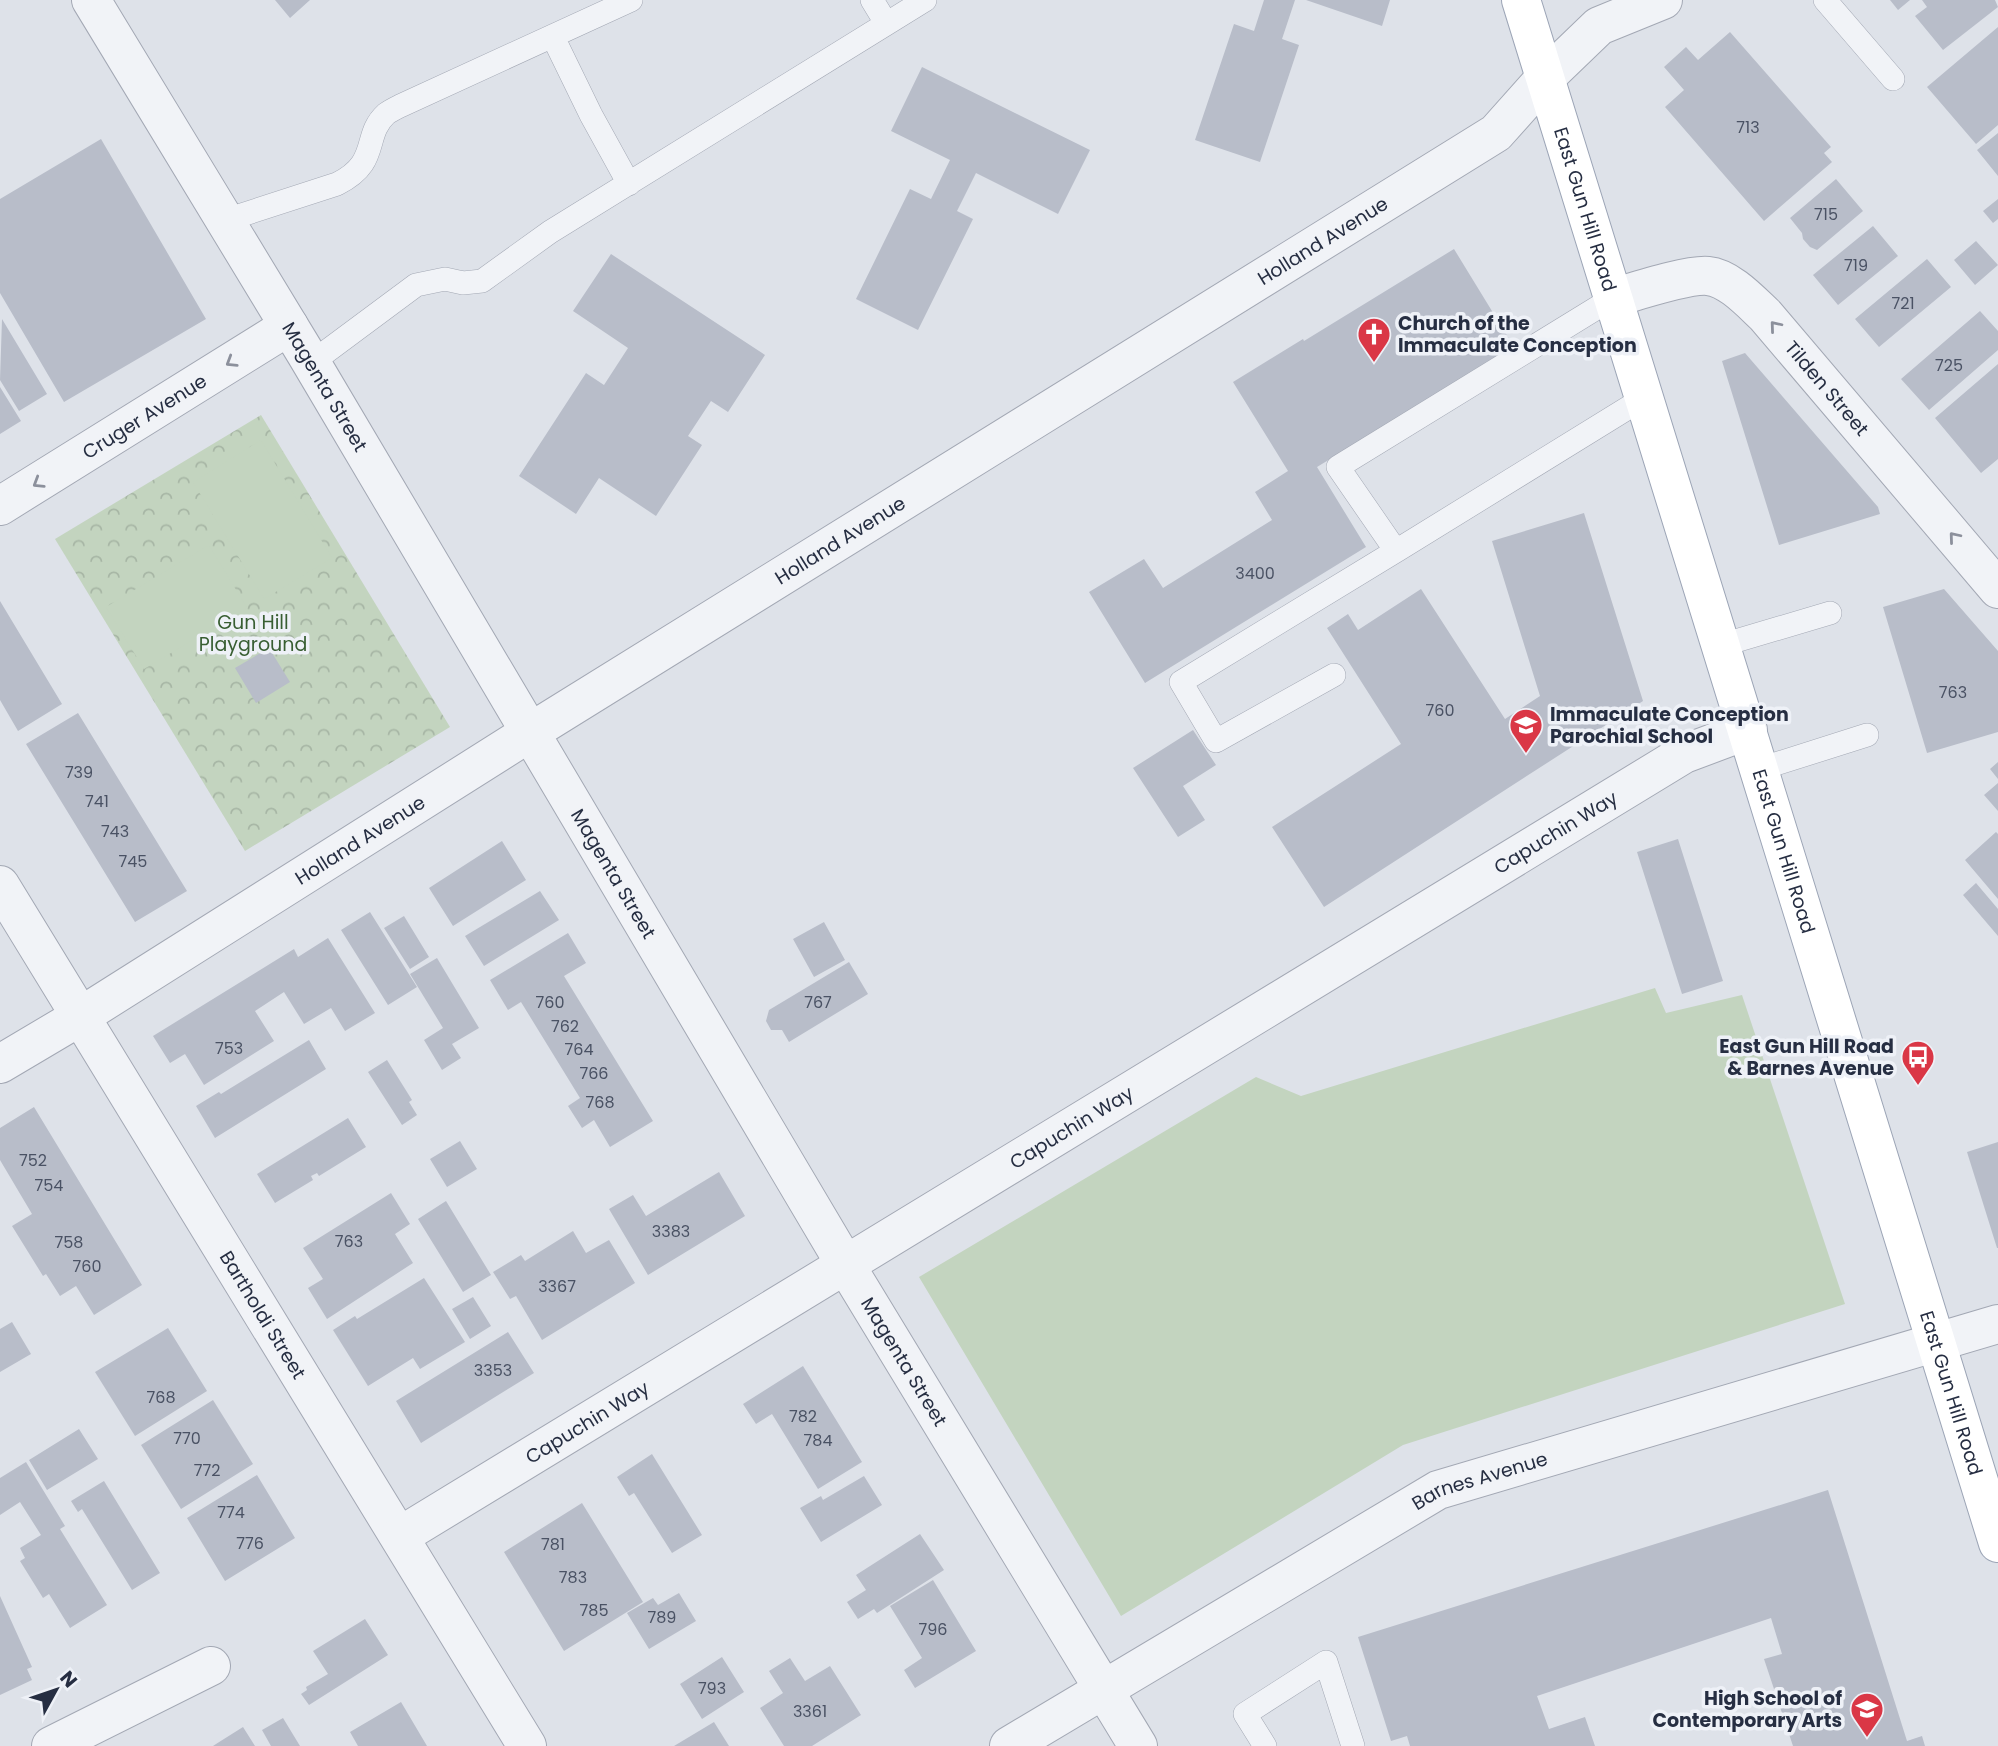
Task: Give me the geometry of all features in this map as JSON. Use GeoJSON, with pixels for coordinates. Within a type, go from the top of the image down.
{"type":"FeatureCollection","features":[{"type":"Feature","properties":{"kind":"main road","name":"East Gun Hill Road"},"geometry":{"type":"LineString","coordinates":[[1521,0],[1998,1543]]}},
{"type":"Feature","properties":{"kind":"street","name":"Magenta Street"},"geometry":{"type":"LineString","coordinates":[[91,0],[289,326],[845,1264],[1138,1746]]}},
{"type":"Feature","properties":{"kind":"street","name":"Holland Avenue"},"geometry":{"type":"LineString","coordinates":[[0,1064],[1496,133],[1546,77],[1599,26],[1663,0]]}},
{"type":"Feature","properties":{"kind":"street","name":"Tilden Street"},"geometry":{"type":"LineString","coordinates":[[1612,298],[1708,276],[1736,288],[1765,315],[1998,589]]}},
{"type":"Feature","properties":{"kind":"street","name":"Cruger Avenue"},"geometry":{"type":"LineString","coordinates":[[0,506],[289,326]]}},
{"type":"Feature","properties":{"kind":"street","name":"Capuchin Way"},"geometry":{"type":"LineString","coordinates":[[400,1536],[1684,754],[1748,730]]}},
{"type":"Feature","properties":{"kind":"street","name":"Bartholdi Street"},"geometry":{"type":"LineString","coordinates":[[0,884],[527,1746]]}},
{"type":"Feature","properties":{"kind":"street","name":"Barnes Avenue"},"geometry":{"type":"LineString","coordinates":[[1009,1746],[1438,1490],[1998,1324]]}},
{"type":"Feature","properties":{"kind":"street"},"geometry":{"type":"LineString","coordinates":[[51,1746],[211,1666]]}},
{"type":"Feature","properties":{"kind":"lane"},"geometry":{"type":"LineString","coordinates":[[223,221],[352,177],[366,161],[377,127],[385,115],[631,0]]}},
{"type":"Feature","properties":{"kind":"lane"},"geometry":{"type":"LineString","coordinates":[[872,0],[886,23]]}},
{"type":"Feature","properties":{"kind":"lane"},"geometry":{"type":"LineString","coordinates":[[311,363],[406,290],[428,281],[482,281],[550,232],[925,0]]}},
{"type":"Feature","properties":{"kind":"lane"},"geometry":{"type":"LineString","coordinates":[[1825,0],[1893,79]]}},
{"type":"Feature","properties":{"kind":"lane"},"geometry":{"type":"LineString","coordinates":[[553,37],[629,184]]}},
{"type":"Feature","properties":{"kind":"lane"},"geometry":{"type":"LineString","coordinates":[[1396,551],[1338,467],[1612,298]]}},
{"type":"Feature","properties":{"kind":"lane"},"geometry":{"type":"LineString","coordinates":[[1334,675],[1216,741],[1181,682],[1644,398]]}},
{"type":"Feature","properties":{"kind":"lane"},"geometry":{"type":"LineString","coordinates":[[1722,645],[1830,613]]}},
{"type":"Feature","properties":{"kind":"lane"},"geometry":{"type":"LineString","coordinates":[[1760,769],[1867,735]]}},
{"type":"Feature","properties":{"kind":"lane"},"geometry":{"type":"LineString","coordinates":[[1265,1746],[1245,1714],[1326,1662],[1353,1746]]}},
{"type":"Feature","properties":{"kind":"green space","name":"Gun Hill Playground"},"geometry":{"type":"Polygon","coordinates":[[[261,415],[450,727],[245,851],[55,539],[261,415]]]}},
{"type":"Feature","properties":{"kind":"green space"},"geometry":{"type":"Polygon","coordinates":[[[261,440],[332,558],[264,599],[193,482],[261,440]]]}},
{"type":"Feature","properties":{"kind":"green space"},"geometry":{"type":"Polygon","coordinates":[[[209,545],[247,608],[144,669],[106,607],[209,545]]]}},
{"type":"Feature","properties":{"kind":"green space"},"geometry":{"type":"Polygon","coordinates":[[[1655,988],[1666,1013],[1742,995],[1845,1304],[1403,1445],[1121,1616],[919,1277],[1256,1077],[1301,1096],[1655,988]]]}},
{"type":"Feature","properties":{"kind":"building"},"geometry":{"type":"Polygon","coordinates":[[[275,0],[310,0],[290,18],[275,0]]]}},
{"type":"Feature","properties":{"kind":"building"},"geometry":{"type":"Polygon","coordinates":[[[1264,0],[1295,0],[1282,39],[1299,45],[1260,162],[1195,140],[1234,24],[1254,31],[1264,0]]]}},
{"type":"Feature","properties":{"kind":"building"},"geometry":{"type":"Polygon","coordinates":[[[1306,0],[1390,0],[1382,26],[1306,0]]]}},
{"type":"Feature","properties":{"kind":"building"},"geometry":{"type":"Polygon","coordinates":[[[1890,0],[1910,0],[1898,10],[1890,0]]]}},
{"type":"Feature","properties":{"kind":"building"},"geometry":{"type":"Polygon","coordinates":[[[1922,0],[1995,0],[1998,7],[1943,50],[1915,16],[1927,7],[1922,0]]]}},
{"type":"Feature","properties":{"kind":"building"},"geometry":{"type":"Polygon","coordinates":[[[1998,27],[1998,125],[1976,144],[1927,87],[1998,27]]]}},
{"type":"Feature","properties":{"kind":"building"},"geometry":{"type":"Polygon","coordinates":[[[1730,32],[1831,147],[1824,153],[1832,162],[1764,221],[1665,107],[1684,90],[1664,67],[1686,47],[1698,60],[1730,32]]]}},
{"type":"Feature","properties":{"kind":"building"},"geometry":{"type":"Polygon","coordinates":[[[922,67],[1090,150],[1058,214],[976,173],[957,211],[973,219],[918,330],[856,299],[910,189],[931,199],[950,160],[891,131],[922,67]]]}},
{"type":"Feature","properties":{"kind":"building"},"geometry":{"type":"Polygon","coordinates":[[[1998,133],[1998,176],[1977,150],[1998,133]]]}},
{"type":"Feature","properties":{"kind":"building"},"geometry":{"type":"Polygon","coordinates":[[[101,139],[206,319],[64,402],[0,293],[0,199],[101,139]]]}},
{"type":"Feature","properties":{"kind":"building"},"geometry":{"type":"Polygon","coordinates":[[[1836,179],[1863,211],[1817,250],[1803,239],[1802,233],[1790,218],[1836,179]]]}},
{"type":"Feature","properties":{"kind":"building"},"geometry":{"type":"Polygon","coordinates":[[[1998,199],[1998,219],[1993,223],[1983,211],[1998,199]]]}},
{"type":"Feature","properties":{"kind":"building"},"geometry":{"type":"Polygon","coordinates":[[[1873,226],[1898,256],[1838,305],[1813,275],[1873,226]]]}},
{"type":"Feature","properties":{"kind":"building"},"geometry":{"type":"Polygon","coordinates":[[[1976,241],[1998,265],[1975,285],[1954,260],[1976,241]]]}},
{"type":"Feature","properties":{"kind":"building"},"geometry":{"type":"Polygon","coordinates":[[[1454,249],[1514,347],[1317,467],[1366,547],[1145,683],[1089,592],[1144,559],[1163,588],[1272,520],[1255,492],[1288,471],[1233,382],[1454,249]]]}},
{"type":"Feature","properties":{"kind":"building"},"geometry":{"type":"Polygon","coordinates":[[[611,254],[765,355],[728,412],[711,401],[688,436],[702,445],[656,516],[599,478],[576,514],[519,476],[586,373],[604,385],[628,348],[573,311],[611,254]]]}},
{"type":"Feature","properties":{"kind":"building"},"geometry":{"type":"Polygon","coordinates":[[[1927,259],[1951,287],[1879,347],[1855,319],[1927,259]]]}},
{"type":"Feature","properties":{"kind":"building"},"geometry":{"type":"Polygon","coordinates":[[[1980,311],[1998,331],[1998,350],[1929,410],[1901,379],[1980,311]]]}},
{"type":"Feature","properties":{"kind":"building"},"geometry":{"type":"Polygon","coordinates":[[[2,319],[47,394],[19,411],[0,380],[2,319]]]}},
{"type":"Feature","properties":{"kind":"building"},"geometry":{"type":"Polygon","coordinates":[[[1745,353],[1878,507],[1880,514],[1779,545],[1722,361],[1745,353]]]}},
{"type":"Feature","properties":{"kind":"building"},"geometry":{"type":"Polygon","coordinates":[[[1998,364],[1998,459],[1981,473],[1935,418],[1998,364]]]}},
{"type":"Feature","properties":{"kind":"building"},"geometry":{"type":"Polygon","coordinates":[[[0,387],[21,421],[0,434],[0,387]]]}},
{"type":"Feature","properties":{"kind":"building"},"geometry":{"type":"Polygon","coordinates":[[[1584,513],[1643,701],[1324,907],[1272,827],[1401,744],[1327,628],[1348,614],[1358,630],[1421,589],[1505,719],[1540,696],[1492,541],[1584,513]]]}},
{"type":"Feature","properties":{"kind":"building"},"geometry":{"type":"Polygon","coordinates":[[[1944,589],[1998,651],[1998,732],[1927,753],[1883,607],[1944,589]]]}},
{"type":"Feature","properties":{"kind":"building"},"geometry":{"type":"Polygon","coordinates":[[[0,601],[62,704],[18,731],[0,700],[0,601]]]}},
{"type":"Feature","properties":{"kind":"building"},"geometry":{"type":"Polygon","coordinates":[[[269,648],[290,682],[256,703],[235,668],[269,648]]]}},
{"type":"Feature","properties":{"kind":"building"},"geometry":{"type":"Polygon","coordinates":[[[78,713],[187,891],[135,922],[26,744],[78,713]]]}},
{"type":"Feature","properties":{"kind":"building"},"geometry":{"type":"Polygon","coordinates":[[[1193,730],[1216,765],[1183,786],[1205,820],[1178,837],[1133,768],[1193,730]]]}},
{"type":"Feature","properties":{"kind":"building"},"geometry":{"type":"Polygon","coordinates":[[[1998,762],[1998,779],[1990,769],[1998,762]]]}},
{"type":"Feature","properties":{"kind":"building"},"geometry":{"type":"Polygon","coordinates":[[[1998,783],[1998,811],[1984,795],[1998,783]]]}},
{"type":"Feature","properties":{"kind":"building"},"geometry":{"type":"Polygon","coordinates":[[[1996,832],[1998,834],[1998,899],[1965,860],[1996,832]]]}},
{"type":"Feature","properties":{"kind":"building"},"geometry":{"type":"Polygon","coordinates":[[[1678,839],[1723,981],[1682,994],[1637,852],[1678,839]]]}},
{"type":"Feature","properties":{"kind":"building"},"geometry":{"type":"Polygon","coordinates":[[[502,841],[526,880],[453,926],[429,888],[502,841]]]}},
{"type":"Feature","properties":{"kind":"building"},"geometry":{"type":"Polygon","coordinates":[[[1976,883],[1998,909],[1998,936],[1963,895],[1976,883]]]}},
{"type":"Feature","properties":{"kind":"building"},"geometry":{"type":"Polygon","coordinates":[[[540,891],[559,920],[484,966],[465,936],[540,891]]]}},
{"type":"Feature","properties":{"kind":"building"},"geometry":{"type":"Polygon","coordinates":[[[370,912],[417,987],[388,1005],[341,930],[370,912]]]}},
{"type":"Feature","properties":{"kind":"building"},"geometry":{"type":"Polygon","coordinates":[[[404,916],[429,957],[410,969],[384,928],[404,916]]]}},
{"type":"Feature","properties":{"kind":"building"},"geometry":{"type":"Polygon","coordinates":[[[824,922],[845,960],[814,977],[793,939],[824,922]]]}},
{"type":"Feature","properties":{"kind":"building"},"geometry":{"type":"Polygon","coordinates":[[[568,933],[586,963],[564,976],[653,1121],[610,1147],[594,1120],[582,1128],[568,1106],[580,1098],[521,1002],[508,1010],[490,980],[568,933]]]}},
{"type":"Feature","properties":{"kind":"building"},"geometry":{"type":"Polygon","coordinates":[[[328,938],[375,1013],[345,1031],[331,1008],[304,1024],[284,992],[255,1011],[274,1041],[204,1085],[185,1054],[170,1063],[153,1036],[294,949],[298,957],[328,938]]]}},
{"type":"Feature","properties":{"kind":"building"},"geometry":{"type":"Polygon","coordinates":[[[437,958],[479,1028],[452,1044],[461,1058],[442,1070],[424,1040],[443,1028],[410,974],[437,958]]]}},
{"type":"Feature","properties":{"kind":"building"},"geometry":{"type":"Polygon","coordinates":[[[849,962],[868,994],[789,1042],[782,1030],[771,1030],[766,1021],[769,1010],[849,962]]]}},
{"type":"Feature","properties":{"kind":"building"},"geometry":{"type":"Polygon","coordinates":[[[309,1040],[326,1069],[215,1138],[196,1106],[219,1092],[221,1094],[309,1040]]]}},
{"type":"Feature","properties":{"kind":"building"},"geometry":{"type":"Polygon","coordinates":[[[387,1060],[412,1100],[409,1102],[417,1115],[402,1125],[368,1072],[387,1060]]]}},
{"type":"Feature","properties":{"kind":"building"},"geometry":{"type":"Polygon","coordinates":[[[34,1107],[142,1285],[94,1315],[76,1286],[60,1296],[46,1274],[43,1276],[12,1226],[32,1214],[0,1160],[0,1128],[34,1107]]]}},
{"type":"Feature","properties":{"kind":"building"},"geometry":{"type":"Polygon","coordinates":[[[348,1118],[366,1147],[319,1176],[317,1173],[311,1176],[313,1180],[275,1203],[257,1174],[348,1118]]]}},
{"type":"Feature","properties":{"kind":"building"},"geometry":{"type":"Polygon","coordinates":[[[460,1141],[477,1169],[447,1187],[430,1159],[460,1141]]]}},
{"type":"Feature","properties":{"kind":"building"},"geometry":{"type":"Polygon","coordinates":[[[1998,1142],[1998,1248],[1997,1248],[1967,1152],[1998,1142]]]}},
{"type":"Feature","properties":{"kind":"building"},"geometry":{"type":"Polygon","coordinates":[[[719,1172],[745,1216],[648,1275],[609,1209],[633,1195],[646,1216],[719,1172]]]}},
{"type":"Feature","properties":{"kind":"building"},"geometry":{"type":"Polygon","coordinates":[[[391,1193],[410,1224],[395,1234],[413,1263],[327,1319],[308,1288],[323,1279],[303,1248],[391,1193]]]}},
{"type":"Feature","properties":{"kind":"building"},"geometry":{"type":"Polygon","coordinates":[[[446,1201],[491,1275],[463,1292],[418,1219],[446,1201]]]}},
{"type":"Feature","properties":{"kind":"building"},"geometry":{"type":"Polygon","coordinates":[[[573,1231],[586,1253],[609,1240],[635,1283],[542,1340],[516,1296],[510,1299],[493,1272],[521,1255],[525,1261],[573,1231]]]}},
{"type":"Feature","properties":{"kind":"building"},"geometry":{"type":"Polygon","coordinates":[[[424,1278],[465,1342],[420,1369],[413,1358],[368,1386],[333,1330],[355,1316],[357,1319],[424,1278]]]}},
{"type":"Feature","properties":{"kind":"building"},"geometry":{"type":"Polygon","coordinates":[[[473,1297],[491,1326],[470,1339],[452,1309],[473,1297]]]}},
{"type":"Feature","properties":{"kind":"building"},"geometry":{"type":"Polygon","coordinates":[[[12,1322],[31,1354],[0,1372],[0,1329],[12,1322]]]}},
{"type":"Feature","properties":{"kind":"building"},"geometry":{"type":"Polygon","coordinates":[[[168,1328],[207,1391],[135,1436],[95,1372],[168,1328]]]}},
{"type":"Feature","properties":{"kind":"building"},"geometry":{"type":"Polygon","coordinates":[[[508,1332],[534,1373],[421,1443],[396,1401],[508,1332]]]}},
{"type":"Feature","properties":{"kind":"building"},"geometry":{"type":"Polygon","coordinates":[[[803,1366],[862,1462],[818,1489],[772,1414],[756,1424],[743,1404],[803,1366]]]}},
{"type":"Feature","properties":{"kind":"building"},"geometry":{"type":"Polygon","coordinates":[[[213,1400],[253,1464],[181,1509],[141,1445],[213,1400]]]}},
{"type":"Feature","properties":{"kind":"building"},"geometry":{"type":"Polygon","coordinates":[[[79,1429],[98,1459],[47,1490],[29,1460],[79,1429]]]}},
{"type":"Feature","properties":{"kind":"building"},"geometry":{"type":"Polygon","coordinates":[[[652,1454],[702,1535],[672,1553],[634,1493],[629,1496],[617,1477],[652,1454]]]}},
{"type":"Feature","properties":{"kind":"building"},"geometry":{"type":"Polygon","coordinates":[[[26,1462],[65,1526],[60,1529],[107,1605],[70,1628],[49,1594],[43,1598],[20,1561],[25,1558],[20,1548],[41,1535],[20,1502],[0,1515],[0,1478],[26,1462]]]}},
{"type":"Feature","properties":{"kind":"building"},"geometry":{"type":"Polygon","coordinates":[[[257,1475],[295,1538],[225,1581],[187,1518],[257,1475]]]}},
{"type":"Feature","properties":{"kind":"building"},"geometry":{"type":"Polygon","coordinates":[[[864,1476],[882,1505],[821,1542],[800,1508],[821,1496],[823,1500],[864,1476]]]}},
{"type":"Feature","properties":{"kind":"building"},"geometry":{"type":"Polygon","coordinates":[[[104,1481],[160,1573],[132,1590],[82,1509],[78,1512],[71,1501],[104,1481]]]}},
{"type":"Feature","properties":{"kind":"building"},"geometry":{"type":"Polygon","coordinates":[[[1828,1490],[1907,1741],[1922,1736],[1925,1746],[1793,1746],[1764,1659],[1782,1654],[1771,1618],[1537,1696],[1549,1729],[1585,1717],[1595,1746],[1410,1746],[1407,1736],[1391,1741],[1358,1637],[1828,1490]]]}},
{"type":"Feature","properties":{"kind":"building"},"geometry":{"type":"Polygon","coordinates":[[[582,1503],[643,1602],[564,1651],[504,1552],[582,1503]]]}},
{"type":"Feature","properties":{"kind":"building"},"geometry":{"type":"Polygon","coordinates":[[[920,1534],[944,1570],[877,1613],[874,1609],[858,1619],[847,1602],[866,1590],[856,1575],[920,1534]]]}},
{"type":"Feature","properties":{"kind":"building"},"geometry":{"type":"Polygon","coordinates":[[[933,1580],[976,1651],[915,1688],[904,1670],[922,1658],[890,1606],[933,1580]]]}},
{"type":"Feature","properties":{"kind":"building"},"geometry":{"type":"Polygon","coordinates":[[[679,1593],[696,1621],[649,1649],[627,1613],[653,1598],[658,1605],[679,1593]]]}},
{"type":"Feature","properties":{"kind":"building"},"geometry":{"type":"Polygon","coordinates":[[[0,1596],[32,1667],[27,1669],[32,1680],[0,1695],[0,1596]]]}},
{"type":"Feature","properties":{"kind":"building"},"geometry":{"type":"Polygon","coordinates":[[[365,1619],[388,1655],[309,1705],[301,1694],[307,1690],[306,1687],[328,1674],[313,1651],[365,1619]]]}},
{"type":"Feature","properties":{"kind":"building"},"geometry":{"type":"Polygon","coordinates":[[[722,1657],[744,1692],[702,1719],[680,1684],[722,1657]]]}},
{"type":"Feature","properties":{"kind":"building"},"geometry":{"type":"Polygon","coordinates":[[[790,1658],[805,1681],[830,1666],[861,1715],[812,1746],[784,1746],[760,1708],[783,1693],[769,1671],[790,1658]]]}},
{"type":"Feature","properties":{"kind":"building"},"geometry":{"type":"Polygon","coordinates":[[[401,1702],[427,1746],[358,1746],[350,1732],[401,1702]]]}},
{"type":"Feature","properties":{"kind":"building"},"geometry":{"type":"Polygon","coordinates":[[[283,1718],[300,1746],[271,1746],[262,1730],[283,1718]]]}},
{"type":"Feature","properties":{"kind":"building"},"geometry":{"type":"Polygon","coordinates":[[[714,1722],[729,1746],[674,1746],[714,1722]]]}},
{"type":"Feature","properties":{"kind":"building"},"geometry":{"type":"Polygon","coordinates":[[[243,1727],[255,1746],[213,1746],[216,1744],[243,1727]]]}},
{"type":"Feature","properties":{"kind":"place","name":"Church of the Immaculate Conception"},"geometry":{"type":"Point","coordinates":[1374,364]}},
{"type":"Feature","properties":{"kind":"place","name":"Immaculate Conception Parochial School"},"geometry":{"type":"Point","coordinates":[1526,755]}},
{"type":"Feature","properties":{"kind":"place","name":"East Gun Hill Road & Barnes Avenue"},"geometry":{"type":"Point","coordinates":[1918,1087]}},
{"type":"Feature","properties":{"kind":"place","name":"High School of Contemporary Arts"},"geometry":{"type":"Point","coordinates":[1867,1739]}}]}
